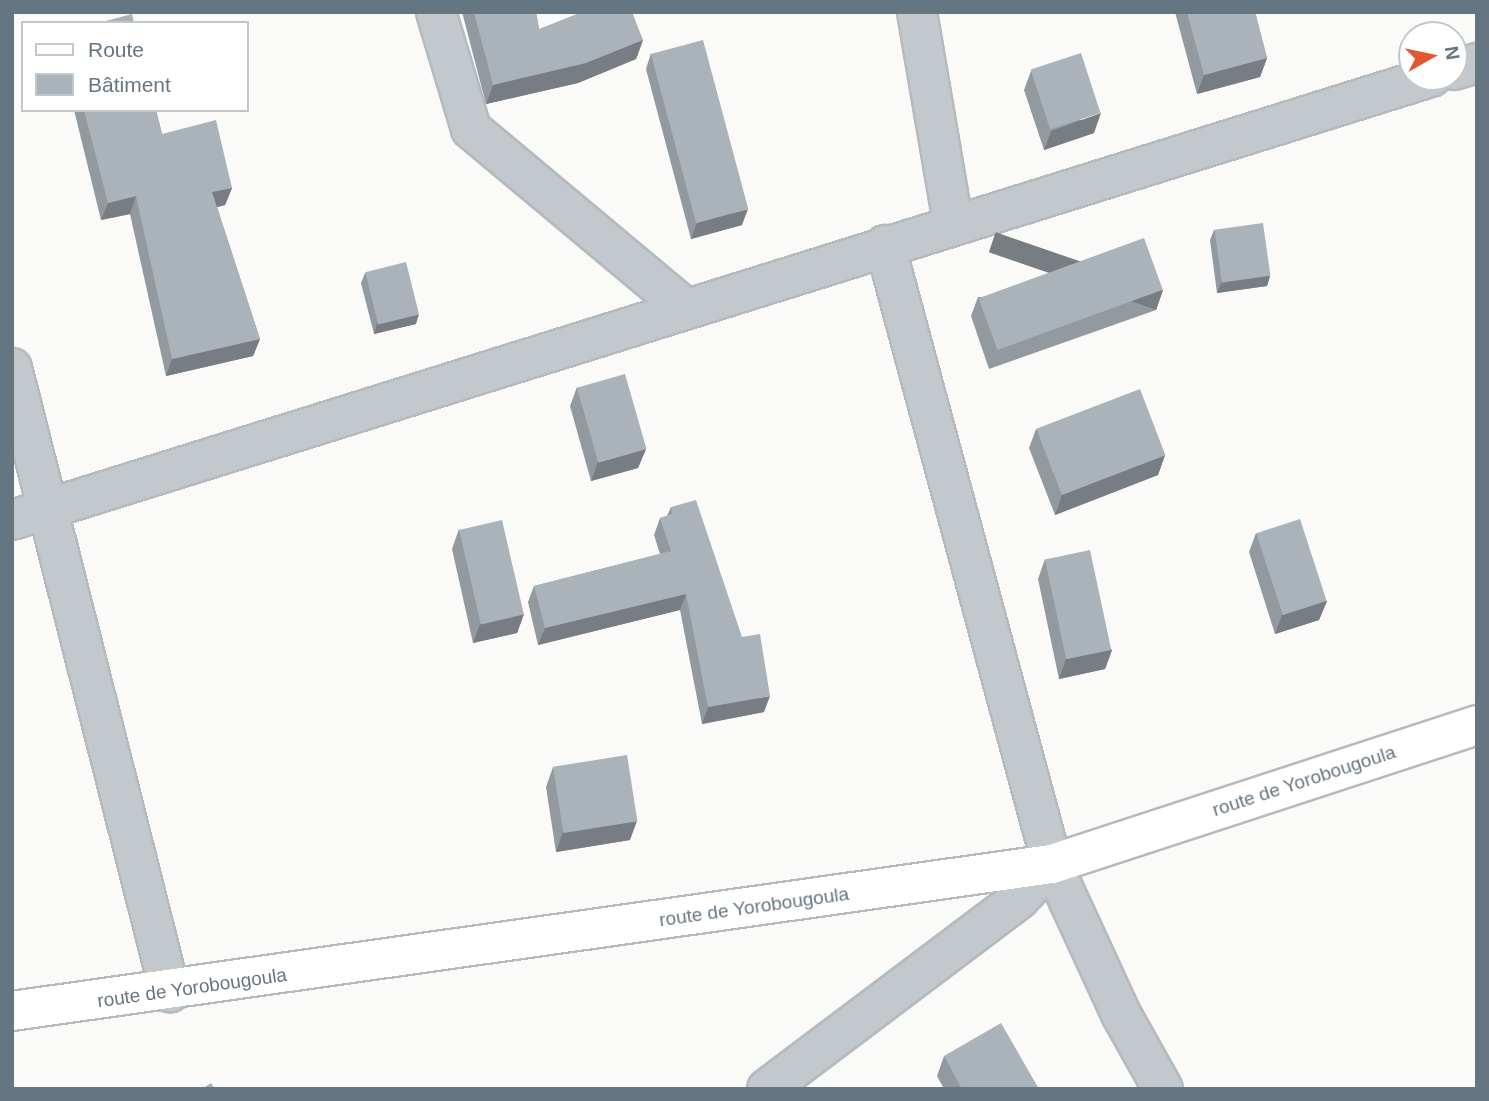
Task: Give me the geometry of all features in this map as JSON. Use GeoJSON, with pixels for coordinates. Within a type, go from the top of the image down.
{"type":"FeatureCollection","features":[{"type":"Feature","properties":{"kind":"main road","name":"route de Yorobougoula"},"geometry":{"type":"LineString","coordinates":[[12,1011],[170,992],[1052,864],[1477,725]]}},
{"type":"Feature","properties":{"kind":"street"},"geometry":{"type":"LineString","coordinates":[[436,12],[471,129],[684,307]]}},
{"type":"Feature","properties":{"kind":"street"},"geometry":{"type":"LineString","coordinates":[[917,12],[953,222]]}},
{"type":"Feature","properties":{"kind":"street"},"geometry":{"type":"LineString","coordinates":[[28,515],[953,222],[1398,87]]}},
{"type":"Feature","properties":{"kind":"street"},"geometry":{"type":"LineString","coordinates":[[885,245],[1052,864],[1121,1014],[1163,1089]]}},
{"type":"Feature","properties":{"kind":"street"},"geometry":{"type":"LineString","coordinates":[[12,368],[28,515],[170,992]]}},
{"type":"Feature","properties":{"kind":"street"},"geometry":{"type":"LineString","coordinates":[[766,1089],[1019,899],[1052,864]]}},
{"type":"Feature","properties":{"kind":"building"},"geometry":{"type":"Polygon","coordinates":[[[474,12],[536,12],[539,29],[582,12],[632,12],[643,40],[586,63],[493,85],[474,12]]]}},
{"type":"Feature","properties":{"kind":"building"},"geometry":{"type":"Polygon","coordinates":[[[1187,12],[1255,12],[1267,58],[1204,75],[1187,12]]]}},
{"type":"Feature","properties":{"kind":"building"},"geometry":{"type":"Polygon","coordinates":[[[132,14],[134,21],[106,21],[132,14]]]}},
{"type":"Feature","properties":{"kind":"building"},"geometry":{"type":"Polygon","coordinates":[[[703,40],[748,209],[696,223],[651,54],[703,40]]]}},
{"type":"Feature","properties":{"kind":"building"},"geometry":{"type":"Polygon","coordinates":[[[1081,53],[1100,113],[1050,129],[1031,69],[1081,53]]]}},
{"type":"Feature","properties":{"kind":"building"},"geometry":{"type":"Polygon","coordinates":[[[85,112],[156,112],[162,134],[216,120],[232,188],[212,192],[260,339],[172,359],[136,196],[108,203],[85,112]]]}},
{"type":"Feature","properties":{"kind":"building"},"geometry":{"type":"Polygon","coordinates":[[[1263,223],[1270,275],[1222,282],[1214,230],[1263,223]]]}},
{"type":"Feature","properties":{"kind":"building"},"geometry":{"type":"Polygon","coordinates":[[[1144,238],[1163,290],[997,350],[979,298],[1144,238]]]}},
{"type":"Feature","properties":{"kind":"building"},"geometry":{"type":"Polygon","coordinates":[[[406,262],[419,314],[378,325],[365,272],[406,262]]]}},
{"type":"Feature","properties":{"kind":"building"},"geometry":{"type":"Polygon","coordinates":[[[625,374],[646,449],[598,463],[577,388],[625,374]]]}},
{"type":"Feature","properties":{"kind":"building"},"geometry":{"type":"Polygon","coordinates":[[[1140,389],[1165,455],[1062,495],[1036,429],[1140,389]]]}},
{"type":"Feature","properties":{"kind":"building"},"geometry":{"type":"Polygon","coordinates":[[[696,500],[742,637],[760,634],[770,696],[708,707],[686,594],[545,628],[534,586],[671,551],[660,518],[672,514],[671,507],[696,500]]]}},
{"type":"Feature","properties":{"kind":"building"},"geometry":{"type":"Polygon","coordinates":[[[1300,519],[1327,601],[1283,615],[1256,533],[1300,519]]]}},
{"type":"Feature","properties":{"kind":"building"},"geometry":{"type":"Polygon","coordinates":[[[502,520],[524,615],[481,624],[459,530],[502,520]]]}},
{"type":"Feature","properties":{"kind":"building"},"geometry":{"type":"Polygon","coordinates":[[[1090,550],[1111,650],[1066,659],[1045,560],[1090,550]]]}},
{"type":"Feature","properties":{"kind":"building"},"geometry":{"type":"Polygon","coordinates":[[[627,755],[637,821],[563,833],[553,767],[627,755]]]}},
{"type":"Feature","properties":{"kind":"building"},"geometry":{"type":"Polygon","coordinates":[[[1001,1023],[1039,1089],[962,1089],[944,1056],[1001,1023]]]}},
{"type":"Feature","properties":{"kind":"building"},"geometry":{"type":"Polygon","coordinates":[[[211,1083],[215,1089],[202,1089],[211,1083]]]}}]}
